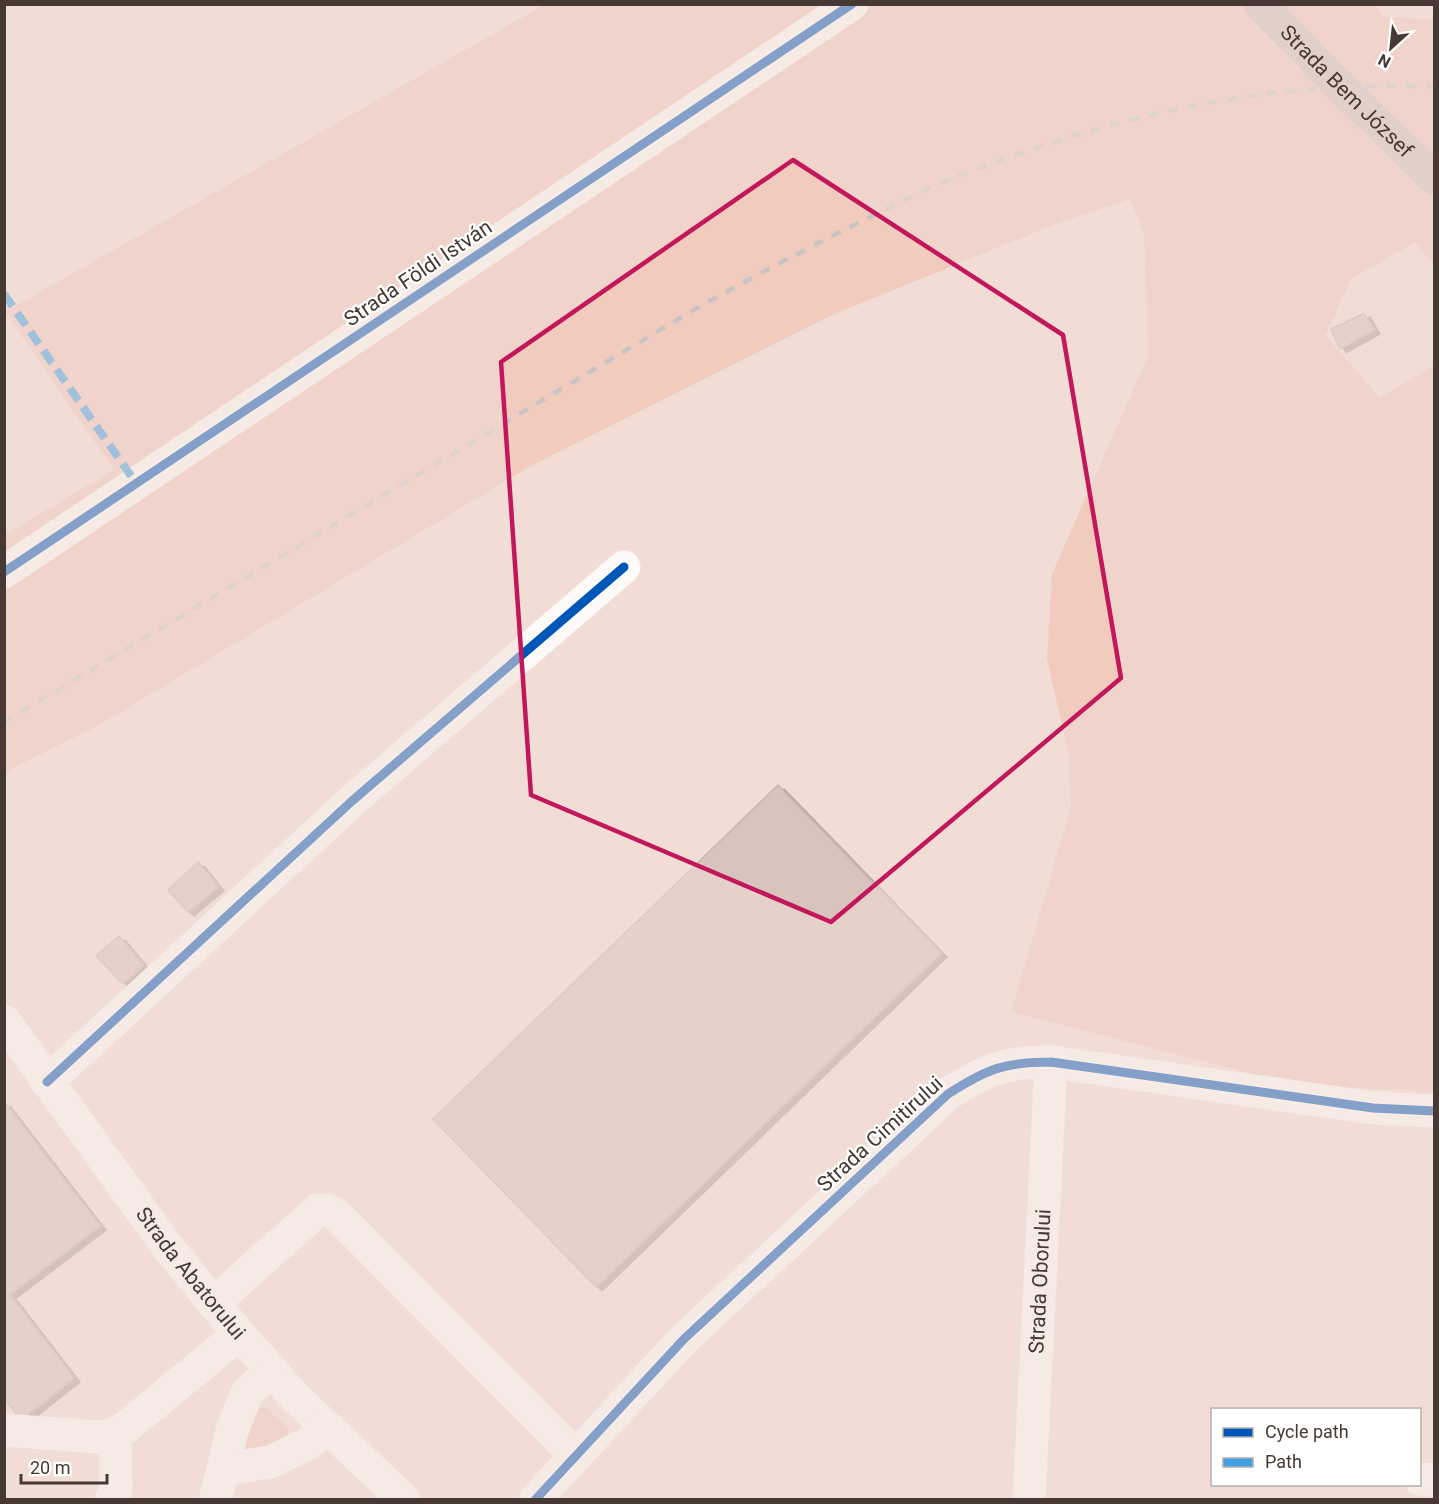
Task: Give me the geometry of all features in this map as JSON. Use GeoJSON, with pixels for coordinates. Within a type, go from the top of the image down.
{"type":"FeatureCollection","features":[{"type":"Feature","properties":{"kind":"highway","name":"Strada Bem József"},"geometry":{"type":"LineString","coordinates":[[1260,4],[1434,178]]}},
{"type":"Feature","properties":{"kind":"street","name":"Strada Földi István"},"geometry":{"type":"LineString","coordinates":[[4,572],[852,4]]}},
{"type":"Feature","properties":{"kind":"street"},"geometry":{"type":"LineString","coordinates":[[47,1082],[352,801],[624,567]]}},
{"type":"Feature","properties":{"kind":"street","name":"Strada Abatorului"},"geometry":{"type":"LineString","coordinates":[[4,1021],[170,1250],[239,1334],[271,1371],[326,1427],[404,1500]]}},
{"type":"Feature","properties":{"kind":"street","name":"Strada Cimitirului"},"geometry":{"type":"LineString","coordinates":[[535,1500],[684,1339],[948,1094],[974,1077],[995,1068],[1015,1064],[1051,1062],[1373,1108],[1434,1111]]}},
{"type":"Feature","properties":{"kind":"street","name":"Strada Oborului"},"geometry":{"type":"LineString","coordinates":[[1029,1500],[1051,1062]]}},
{"type":"Feature","properties":{"kind":"street"},"geometry":{"type":"LineString","coordinates":[[214,1303],[318,1210],[328,1210],[338,1216],[576,1456]]}},
{"type":"Feature","properties":{"kind":"street"},"geometry":{"type":"LineString","coordinates":[[4,1430],[98,1437],[115,1434],[239,1334]]}},
{"type":"Feature","properties":{"kind":"street"},"geometry":{"type":"LineString","coordinates":[[219,1484],[232,1431],[248,1393],[271,1371]]}},
{"type":"Feature","properties":{"kind":"street"},"geometry":{"type":"LineString","coordinates":[[219,1484],[309,1443],[326,1427]]}},
{"type":"Feature","properties":{"kind":"street"},"geometry":{"type":"LineString","coordinates":[[111,1500],[116,1489],[115,1434]]}},
{"type":"Feature","properties":{"kind":"highlighted area"},"geometry":{"type":"Polygon","coordinates":[[[793,160],[1063,335],[1121,678],[831,922],[531,795],[501,362],[793,160]]]}},
{"type":"Feature","properties":{"kind":"shaded area"},"geometry":{"type":"Polygon","coordinates":[[[1375,4],[1383,17],[1434,19],[1434,264],[1415,243],[1352,278],[1325,335],[1380,398],[1434,365],[1434,1091],[1333,1087],[1249,1073],[1011,1012],[1071,807],[1069,756],[1047,659],[1052,574],[1148,356],[1144,234],[1130,199],[1058,223],[830,316],[531,466],[96,727],[5,772],[4,535],[114,470],[5,312],[544,5],[1375,4]]]}},
{"type":"Feature","properties":{"kind":"shaded area"},"geometry":{"type":"Polygon","coordinates":[[[256,1408],[266,1408],[289,1429],[286,1440],[244,1451],[251,1416],[256,1408]]]}},
{"type":"Feature","properties":{"kind":"building"},"geometry":{"type":"Polygon","coordinates":[[[1364,313],[1374,330],[1340,349],[1331,329],[1364,313]]]}},
{"type":"Feature","properties":{"kind":"building"},"geometry":{"type":"Polygon","coordinates":[[[778,785],[941,953],[596,1287],[433,1119],[778,785]]]}},
{"type":"Feature","properties":{"kind":"building"},"geometry":{"type":"Polygon","coordinates":[[[198,862],[218,887],[188,912],[168,890],[198,862]]]}},
{"type":"Feature","properties":{"kind":"building"},"geometry":{"type":"Polygon","coordinates":[[[119,936],[143,965],[123,984],[96,956],[119,936]]]}},
{"type":"Feature","properties":{"kind":"building"},"geometry":{"type":"Polygon","coordinates":[[[4,1102],[100,1226],[4,1299],[4,1102]]]}},
{"type":"Feature","properties":{"kind":"building"},"geometry":{"type":"Polygon","coordinates":[[[10,1295],[74,1378],[21,1420],[4,1398],[4,1299],[10,1295]]]}},
{"type":"Feature","properties":{"kind":"railway"},"geometry":{"type":"LineString","coordinates":[[4,722],[690,312],[824,240],[934,186],[1062,139],[1199,105],[1292,91],[1339,87],[1434,86]]}},
{"type":"Feature","properties":{"kind":"marked path"},"geometry":{"type":"LineString","coordinates":[[4,294],[136,483]]}},
{"type":"Feature","properties":{"kind":"cycle path"},"geometry":{"type":"LineString","coordinates":[[4,572],[852,4]]}},
{"type":"Feature","properties":{"kind":"cycle path"},"geometry":{"type":"LineString","coordinates":[[47,1082],[352,801],[624,567]]}},
{"type":"Feature","properties":{"kind":"cycle path"},"geometry":{"type":"LineString","coordinates":[[535,1500],[684,1339],[948,1094],[985,1073],[1021,1063],[1051,1062],[1373,1108],[1434,1111]]}}]}
